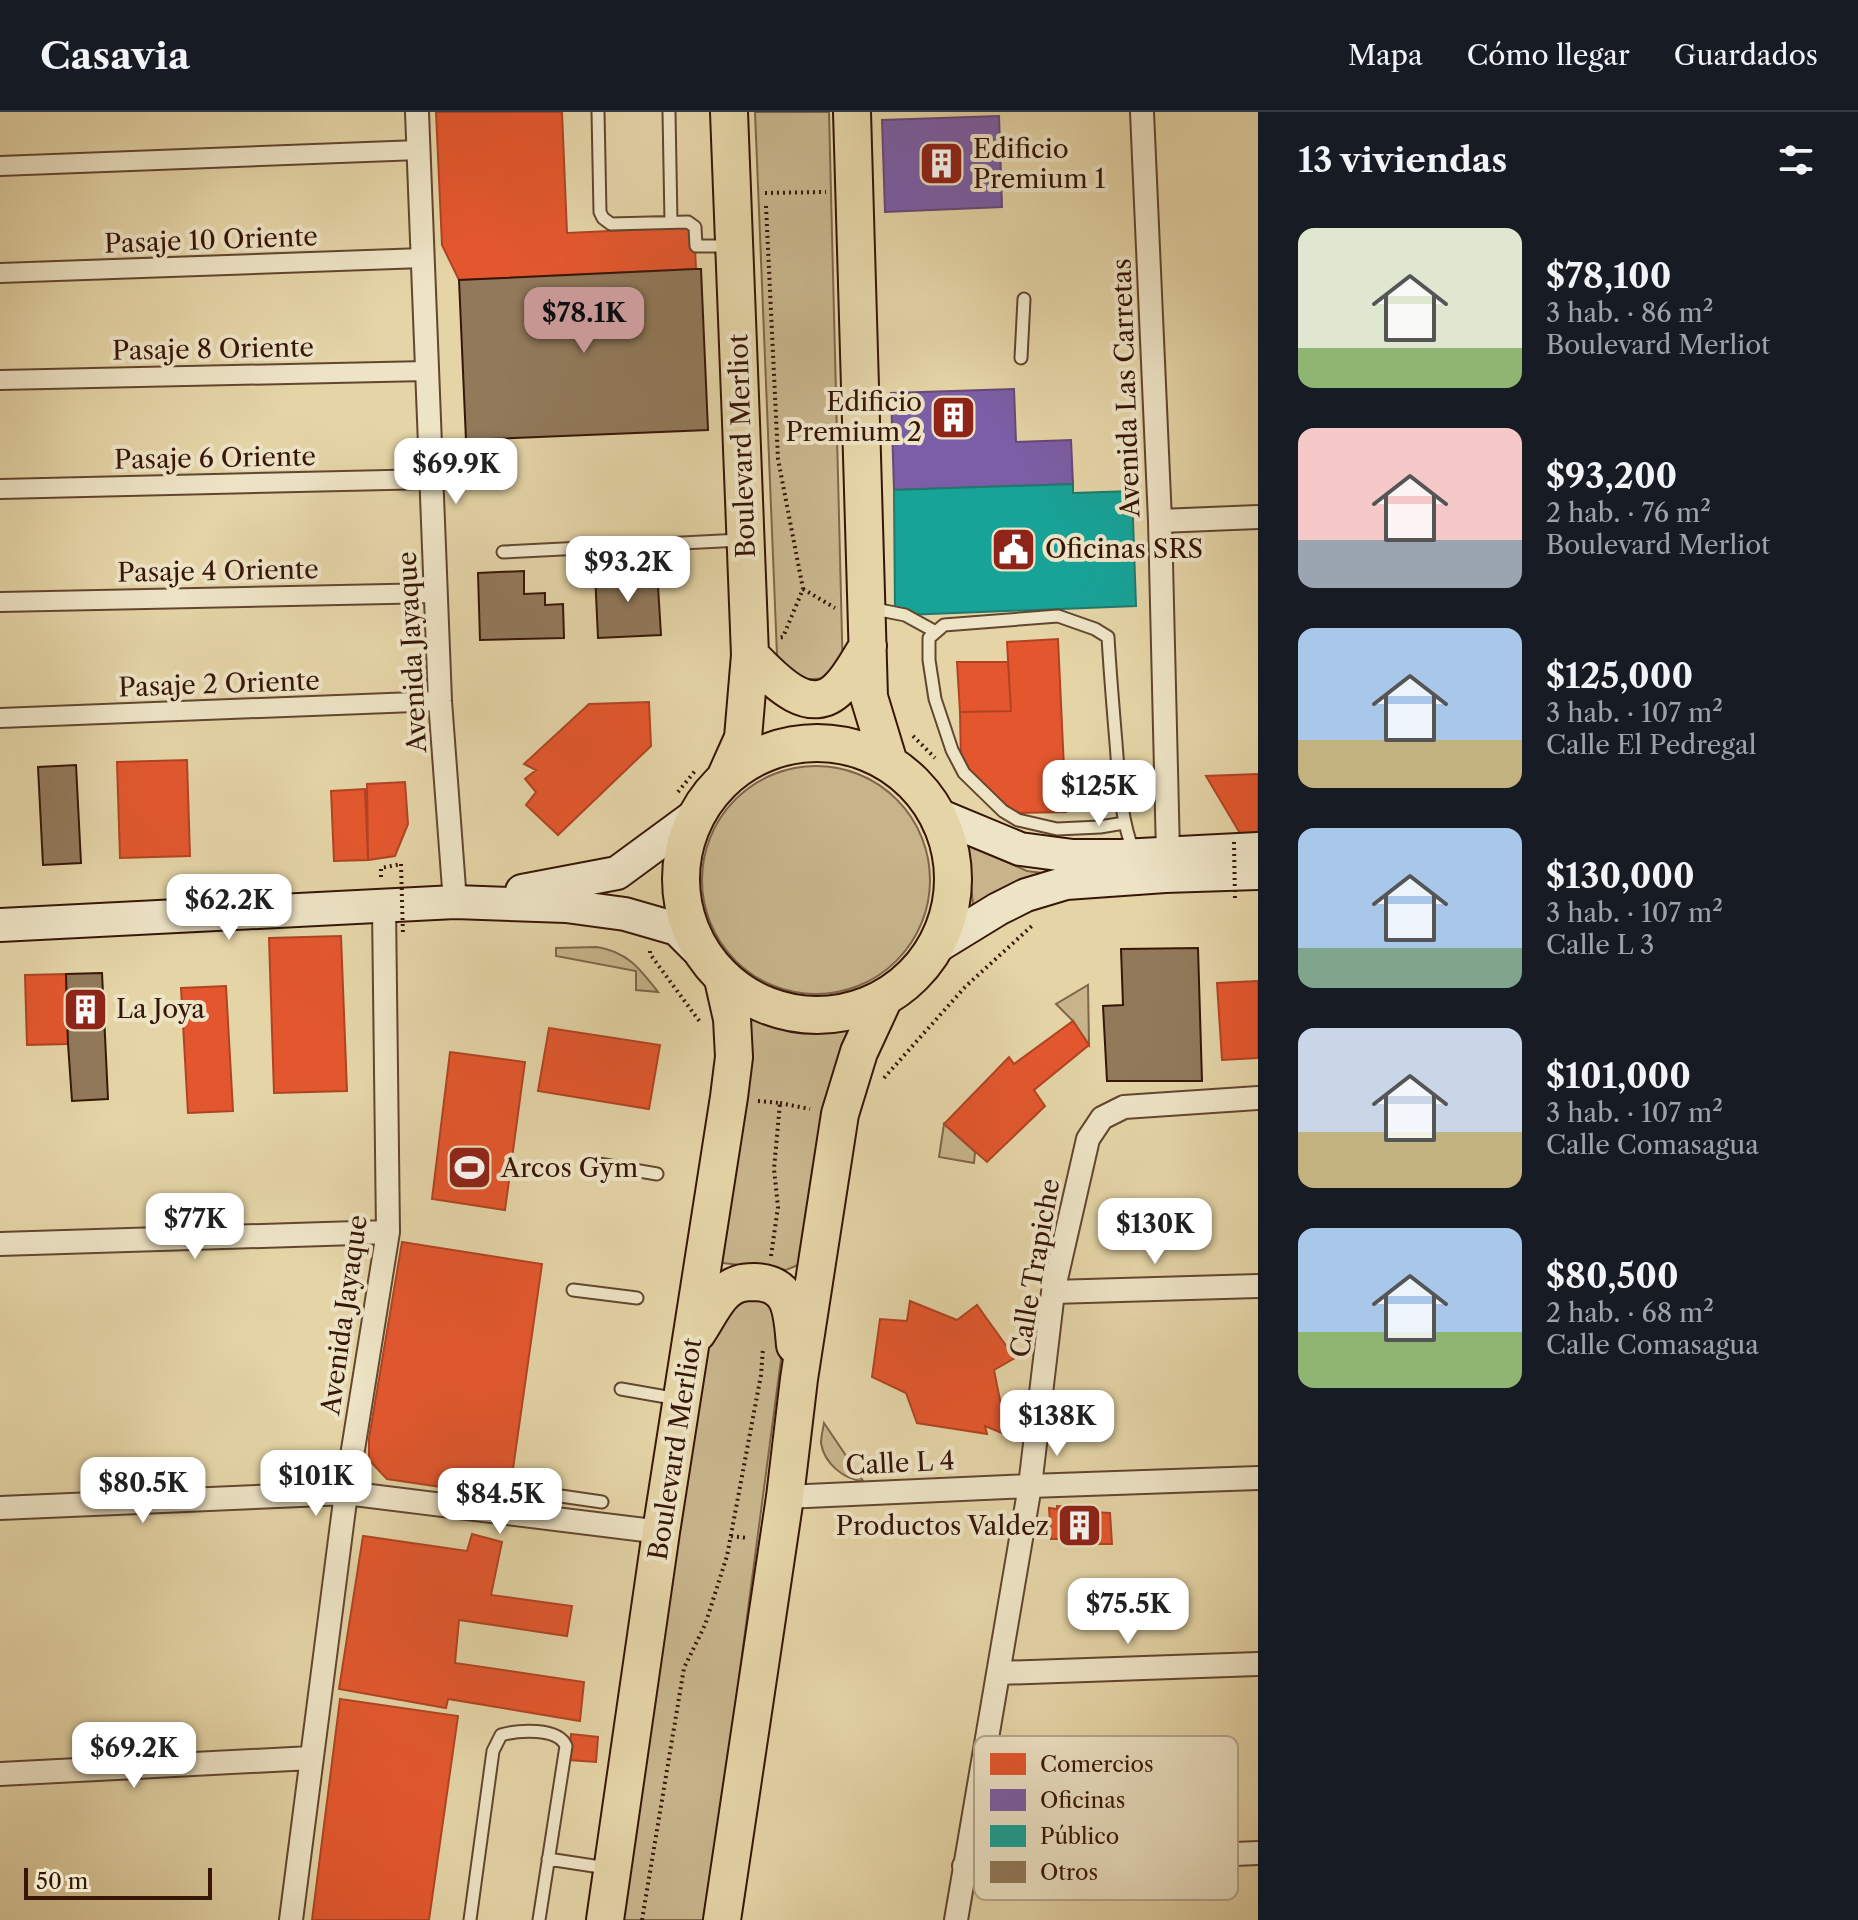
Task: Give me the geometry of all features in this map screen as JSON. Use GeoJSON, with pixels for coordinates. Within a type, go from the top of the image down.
{"type":"FeatureCollection","features":[{"type":"Feature","properties":{"kind":"main road","name":"Boulevard Merliot"},"geometry":{"type":"LineString","coordinates":[[726,776],[743,738],[750,655],[729,112]]}},
{"type":"Feature","properties":{"kind":"main road"},"geometry":{"type":"LineString","coordinates":[[852,112],[869,697],[889,763]]}},
{"type":"Feature","properties":{"kind":"main road"},"geometry":{"type":"LineString","coordinates":[[750,655],[786,689],[807,698],[821,699],[838,689],[868,646]]}},
{"type":"Feature","properties":{"kind":"main road"},"geometry":{"type":"LineString","coordinates":[[0,925],[455,902],[566,906],[625,914],[677,929],[714,967],[746,996],[772,1008],[800,1014],[829,1015],[857,1009],[884,998],[904,984],[922,967],[936,947],[949,915],[954,881],[950,847],[938,815],[917,786],[889,763],[857,749],[823,743],[788,745],[755,757],[726,776],[709,794],[696,815],[684,842],[679,872],[681,901],[690,930],[714,967]]}},
{"type":"Feature","properties":{"kind":"main road"},"geometry":{"type":"LineString","coordinates":[[455,902],[617,873],[696,815]]}},
{"type":"Feature","properties":{"kind":"main road"},"geometry":{"type":"LineString","coordinates":[[938,815],[1020,849],[1073,856],[1135,855],[1246,846]]}},
{"type":"Feature","properties":{"kind":"main road"},"geometry":{"type":"LineString","coordinates":[[936,947],[1026,895],[1066,883],[1258,873]]}},
{"type":"Feature","properties":{"kind":"main road","name":"Boulevard Merliot"},"geometry":{"type":"LineString","coordinates":[[605,1920],[734,1057],[732,1019],[714,967]]}},
{"type":"Feature","properties":{"kind":"main road"},"geometry":{"type":"LineString","coordinates":[[722,1920],[840,1114],[859,1052],[884,998]]}},
{"type":"Feature","properties":{"kind":"main road"},"geometry":{"type":"LineString","coordinates":[[692,1340],[724,1292],[741,1282],[768,1283],[779,1288],[789,1303],[799,1379]]}},
{"type":"Feature","properties":{"kind":"street","name":"Avenida Jayaque"},"geometry":{"type":"LineString","coordinates":[[417,112],[440,701],[455,902]]}},
{"type":"Feature","properties":{"kind":"street","name":"Avenida Las Carretas"},"geometry":{"type":"LineString","coordinates":[[1142,112],[1160,521],[1168,853]]}},
{"type":"Feature","properties":{"kind":"street"},"geometry":{"type":"LineString","coordinates":[[0,166],[419,150]]}},
{"type":"Feature","properties":{"kind":"street","name":"Pasaje 10 Oriente"},"geometry":{"type":"LineString","coordinates":[[0,273],[423,258]]}},
{"type":"Feature","properties":{"kind":"street","name":"Pasaje 8 Oriente"},"geometry":{"type":"LineString","coordinates":[[0,380],[427,371]]}},
{"type":"Feature","properties":{"kind":"street","name":"Pasaje 6 Oriente"},"geometry":{"type":"LineString","coordinates":[[0,489],[432,479]]}},
{"type":"Feature","properties":{"kind":"street"},"geometry":{"type":"LineString","coordinates":[[1160,521],[1258,517]]}},
{"type":"Feature","properties":{"kind":"street","name":"Pasaje 4 Oriente"},"geometry":{"type":"LineString","coordinates":[[0,602],[437,593]]}},
{"type":"Feature","properties":{"kind":"street","name":"Pasaje 2 Oriente"},"geometry":{"type":"LineString","coordinates":[[0,718],[440,701]]}},
{"type":"Feature","properties":{"kind":"street","name":"Avenida Jayaque"},"geometry":{"type":"LineString","coordinates":[[291,1920],[346,1493],[388,1232],[384,907]]}},
{"type":"Feature","properties":{"kind":"street","name":"Calle Trapiche"},"geometry":{"type":"LineString","coordinates":[[988,1736],[1030,1486],[1053,1292],[1088,1139],[1102,1118],[1124,1107],[1258,1098]]}},
{"type":"Feature","properties":{"kind":"street"},"geometry":{"type":"LineString","coordinates":[[0,1244],[388,1232]]}},
{"type":"Feature","properties":{"kind":"street"},"geometry":{"type":"LineString","coordinates":[[1053,1292],[1258,1286]]}},
{"type":"Feature","properties":{"kind":"street","name":"Calle L 4"},"geometry":{"type":"LineString","coordinates":[[785,1497],[1258,1478]]}},
{"type":"Feature","properties":{"kind":"street"},"geometry":{"type":"LineString","coordinates":[[0,1508],[346,1493],[661,1532]]}},
{"type":"Feature","properties":{"kind":"street"},"geometry":{"type":"LineString","coordinates":[[999,1673],[1258,1664]]}},
{"type":"Feature","properties":{"kind":"street"},"geometry":{"type":"LineString","coordinates":[[0,1774],[311,1758]]}},
{"type":"Feature","properties":{"kind":"street","name":"Calle Trapiche"},"geometry":{"type":"LineString","coordinates":[[956,1920],[974,1811]]}},
{"type":"Feature","properties":{"kind":"street"},"geometry":{"type":"LineString","coordinates":[[1238,1854],[1258,1853]]}},
{"type":"Feature","properties":{"kind":"street"},"geometry":{"type":"LineString","coordinates":[[964,1866],[974,1866]]}},
{"type":"Feature","properties":{"kind":"lane"},"geometry":{"type":"LineString","coordinates":[[598,112],[600,212],[603,218],[611,224],[688,222],[695,227],[696,246],[735,246]]}},
{"type":"Feature","properties":{"kind":"lane"},"geometry":{"type":"LineString","coordinates":[[669,112],[671,222]]}},
{"type":"Feature","properties":{"kind":"lane"},"geometry":{"type":"LineString","coordinates":[[1021,358],[1024,299]]}},
{"type":"Feature","properties":{"kind":"lane"},"geometry":{"type":"LineString","coordinates":[[503,552],[746,540]]}},
{"type":"Feature","properties":{"kind":"lane"},"geometry":{"type":"LineString","coordinates":[[867,607],[905,615],[936,632]]}},
{"type":"Feature","properties":{"kind":"lane"},"geometry":{"type":"LineString","coordinates":[[1124,823],[1057,829],[1018,820],[1003,811],[964,773],[952,750],[935,699],[929,638],[944,625],[1058,616],[1108,637],[1120,793],[1124,823],[1135,855]]}},
{"type":"Feature","properties":{"kind":"lane"},"geometry":{"type":"LineString","coordinates":[[593,1163],[657,1174]]}},
{"type":"Feature","properties":{"kind":"lane"},"geometry":{"type":"LineString","coordinates":[[573,1290],[637,1298]]}},
{"type":"Feature","properties":{"kind":"lane"},"geometry":{"type":"LineString","coordinates":[[621,1389],[683,1400]]}},
{"type":"Feature","properties":{"kind":"lane"},"geometry":{"type":"LineString","coordinates":[[536,1517],[540,1493],[602,1502]]}},
{"type":"Feature","properties":{"kind":"lane"},"geometry":{"type":"LineString","coordinates":[[470,1920],[493,1751],[501,1735],[515,1731],[554,1733],[564,1740],[566,1746],[539,1920]]}},
{"type":"Feature","properties":{"kind":"lane"},"geometry":{"type":"LineString","coordinates":[[548,1859],[612,1869]]}},
{"type":"Feature","properties":{"kind":"path"},"geometry":{"type":"LineString","coordinates":[[765,193],[827,192]]}},
{"type":"Feature","properties":{"kind":"path"},"geometry":{"type":"LineString","coordinates":[[1235,902],[1246,846]]}},
{"type":"Feature","properties":{"kind":"path"},"geometry":{"type":"LineString","coordinates":[[401,864],[403,936]]}},
{"type":"Feature","properties":{"kind":"path"},"geometry":{"type":"LineString","coordinates":[[880,1083],[965,987],[1038,921],[1026,895]]}},
{"type":"Feature","properties":{"kind":"shaded area"},"geometry":{"type":"Polygon","coordinates":[[[755,112],[829,112],[843,678],[778,680],[755,112]]]}},
{"type":"Feature","properties":{"kind":"shaded area"},"geometry":{"type":"Polygon","coordinates":[[[816,766],[859,775],[896,800],[921,837],[930,880],[921,923],[896,960],[859,985],[816,994],[773,985],[736,960],[711,923],[702,880],[711,837],[736,800],[773,775],[816,766]]]}},
{"type":"Feature","properties":{"kind":"shaded area"},"geometry":{"type":"Polygon","coordinates":[[[967,844],[1027,871],[1066,876],[974,915],[967,844]]]}},
{"type":"Feature","properties":{"kind":"shaded area"},"geometry":{"type":"Polygon","coordinates":[[[597,947],[625,957],[658,992],[636,990],[636,971],[556,956],[556,948],[597,947]]]}},
{"type":"Feature","properties":{"kind":"shaded area"},"geometry":{"type":"Polygon","coordinates":[[[1088,985],[1089,1045],[1073,1021],[1056,1004],[1088,985]]]}},
{"type":"Feature","properties":{"kind":"shaded area"},"geometry":{"type":"Polygon","coordinates":[[[743,1013],[797,1031],[863,1015],[803,1263],[786,1270],[723,1263],[719,1254],[743,1013]]]}},
{"type":"Feature","properties":{"kind":"shaded area"},"geometry":{"type":"Polygon","coordinates":[[[944,1124],[975,1152],[974,1163],[939,1157],[944,1124]]]}},
{"type":"Feature","properties":{"kind":"shaded area"},"geometry":{"type":"Polygon","coordinates":[[[759,1286],[787,1314],[707,1920],[618,1920],[713,1317],[759,1286]]]}},
{"type":"Feature","properties":{"kind":"shaded area"},"geometry":{"type":"Polygon","coordinates":[[[824,1423],[863,1481],[842,1474],[826,1457],[821,1443],[824,1423]]]}},
{"type":"Feature","properties":{"kind":"building: Comercios"},"geometry":{"type":"Polygon","coordinates":[[[436,112],[562,112],[567,233],[694,227],[696,269],[459,280],[442,245],[436,112]]]}},
{"type":"Feature","properties":{"kind":"building: Comercios"},"geometry":{"type":"Polygon","coordinates":[[[1058,639],[1066,812],[1011,813],[961,763],[960,712],[1011,711],[1007,642],[1058,639]]]}},
{"type":"Feature","properties":{"kind":"building: Comercios"},"geometry":{"type":"Polygon","coordinates":[[[957,662],[1008,662],[1011,711],[960,712],[957,662]]]}},
{"type":"Feature","properties":{"kind":"building: Comercios"},"geometry":{"type":"Polygon","coordinates":[[[649,702],[651,746],[558,835],[526,805],[536,792],[525,779],[536,770],[524,764],[589,704],[649,702]]]}},
{"type":"Feature","properties":{"kind":"building: Comercios"},"geometry":{"type":"Polygon","coordinates":[[[187,760],[190,856],[120,858],[117,762],[187,760]]]}},
{"type":"Feature","properties":{"kind":"building: Comercios"},"geometry":{"type":"Polygon","coordinates":[[[1258,774],[1258,840],[1244,840],[1206,776],[1258,774]]]}},
{"type":"Feature","properties":{"kind":"building: Comercios"},"geometry":{"type":"Polygon","coordinates":[[[405,782],[408,824],[395,856],[368,860],[367,784],[405,782]]]}},
{"type":"Feature","properties":{"kind":"building: Comercios"},"geometry":{"type":"Polygon","coordinates":[[[365,789],[368,860],[334,861],[331,791],[365,789]]]}},
{"type":"Feature","properties":{"kind":"building: Comercios"},"geometry":{"type":"Polygon","coordinates":[[[341,936],[347,1091],[274,1093],[269,938],[341,936]]]}},
{"type":"Feature","properties":{"kind":"building: Comercios"},"geometry":{"type":"Polygon","coordinates":[[[66,974],[68,1044],[27,1045],[25,975],[66,974]]]}},
{"type":"Feature","properties":{"kind":"building: Comercios"},"geometry":{"type":"Polygon","coordinates":[[[1258,981],[1258,1058],[1222,1060],[1217,983],[1258,981]]]}},
{"type":"Feature","properties":{"kind":"building: Comercios"},"geometry":{"type":"Polygon","coordinates":[[[226,986],[233,1111],[188,1113],[181,988],[226,986]]]}},
{"type":"Feature","properties":{"kind":"building: Comercios"},"geometry":{"type":"Polygon","coordinates":[[[1073,1021],[1089,1045],[1034,1090],[1045,1106],[987,1162],[944,1124],[1009,1057],[1014,1064],[1073,1021]]]}},
{"type":"Feature","properties":{"kind":"building: Comercios"},"geometry":{"type":"Polygon","coordinates":[[[549,1028],[660,1045],[649,1109],[538,1091],[549,1028]]]}},
{"type":"Feature","properties":{"kind":"building: Comercios"},"geometry":{"type":"Polygon","coordinates":[[[450,1052],[525,1062],[505,1210],[432,1199],[450,1052]]]}},
{"type":"Feature","properties":{"kind":"building: Comercios"},"geometry":{"type":"Polygon","coordinates":[[[402,1242],[542,1264],[509,1497],[387,1479],[369,1460],[369,1438],[402,1242]]]}},
{"type":"Feature","properties":{"kind":"building: Comercios"},"geometry":{"type":"Polygon","coordinates":[[[910,1301],[957,1320],[977,1305],[1015,1358],[994,1370],[1007,1435],[985,1426],[987,1434],[917,1423],[906,1393],[872,1377],[880,1319],[907,1321],[910,1301]]]}},
{"type":"Feature","properties":{"kind":"building: Comercios","name":"Productos Valdez"},"geometry":{"type":"Polygon","coordinates":[[[1057,1506],[1070,1507],[1071,1511],[1110,1513],[1112,1544],[1065,1544],[1065,1539],[1051,1539],[1049,1508],[1057,1509],[1057,1506]]]}},
{"type":"Feature","properties":{"kind":"building: Comercios"},"geometry":{"type":"Polygon","coordinates":[[[472,1534],[502,1542],[491,1595],[572,1606],[567,1636],[459,1620],[455,1663],[584,1682],[580,1721],[448,1699],[446,1708],[339,1689],[363,1536],[467,1551],[472,1534]]]}},
{"type":"Feature","properties":{"kind":"building: Comercios"},"geometry":{"type":"Polygon","coordinates":[[[340,1699],[458,1716],[429,1920],[312,1920],[340,1699]]]}},
{"type":"Feature","properties":{"kind":"building: Comercios"},"geometry":{"type":"Polygon","coordinates":[[[571,1734],[598,1737],[596,1762],[568,1760],[571,1734]]]}},
{"type":"Feature","properties":{"kind":"building: Oficinas","name":"Edificio Premium 1"},"geometry":{"type":"Polygon","coordinates":[[[999,116],[1002,207],[885,212],[882,120],[999,116]]]}},
{"type":"Feature","properties":{"kind":"building: Oficinas","name":"Edificio Premium 2"},"geometry":{"type":"Polygon","coordinates":[[[1014,389],[1016,442],[1071,440],[1073,484],[894,490],[891,393],[1014,389]]]}},
{"type":"Feature","properties":{"kind":"building: Público","name":"Oficinas SRS"},"geometry":{"type":"Polygon","coordinates":[[[1073,484],[1073,493],[1132,491],[1136,606],[895,613],[894,490],[1073,484]]]}},
{"type":"Feature","properties":{"kind":"building: Otros"},"geometry":{"type":"Polygon","coordinates":[[[701,269],[708,430],[466,440],[459,280],[701,269]]]}},
{"type":"Feature","properties":{"kind":"building: Otros"},"geometry":{"type":"Polygon","coordinates":[[[657,570],[661,635],[598,638],[595,573],[657,570]]]}},
{"type":"Feature","properties":{"kind":"building: Otros"},"geometry":{"type":"Polygon","coordinates":[[[524,571],[524,594],[545,593],[545,605],[563,604],[564,638],[480,640],[478,573],[524,571]]]}},
{"type":"Feature","properties":{"kind":"building: Otros"},"geometry":{"type":"Polygon","coordinates":[[[76,765],[81,863],[43,865],[38,767],[76,765]]]}},
{"type":"Feature","properties":{"kind":"building: Otros"},"geometry":{"type":"Polygon","coordinates":[[[1198,948],[1202,1081],[1107,1081],[1103,1006],[1123,1005],[1121,949],[1198,948]]]}},
{"type":"Feature","properties":{"kind":"building: Otros","name":"La Joya"},"geometry":{"type":"Polygon","coordinates":[[[102,973],[108,1099],[72,1101],[66,974],[102,973]]]}},
{"type":"Feature","properties":{"kind":"place","name":"Edificio Premium 1"},"geometry":{"type":"Point","coordinates":[942,164]}},
{"type":"Feature","properties":{"kind":"place","name":"Edificio Premium 2"},"geometry":{"type":"Point","coordinates":[953,417]}},
{"type":"Feature","properties":{"kind":"place","name":"Oficinas SRS"},"geometry":{"type":"Point","coordinates":[1014,549]}},
{"type":"Feature","properties":{"kind":"place","name":"La Joya"},"geometry":{"type":"Point","coordinates":[85,1009]}},
{"type":"Feature","properties":{"kind":"place","name":"Arcos Gym"},"geometry":{"type":"Point","coordinates":[470,1168]}},
{"type":"Feature","properties":{"kind":"place","name":"Productos Valdez"},"geometry":{"type":"Point","coordinates":[1080,1526]}}]}
